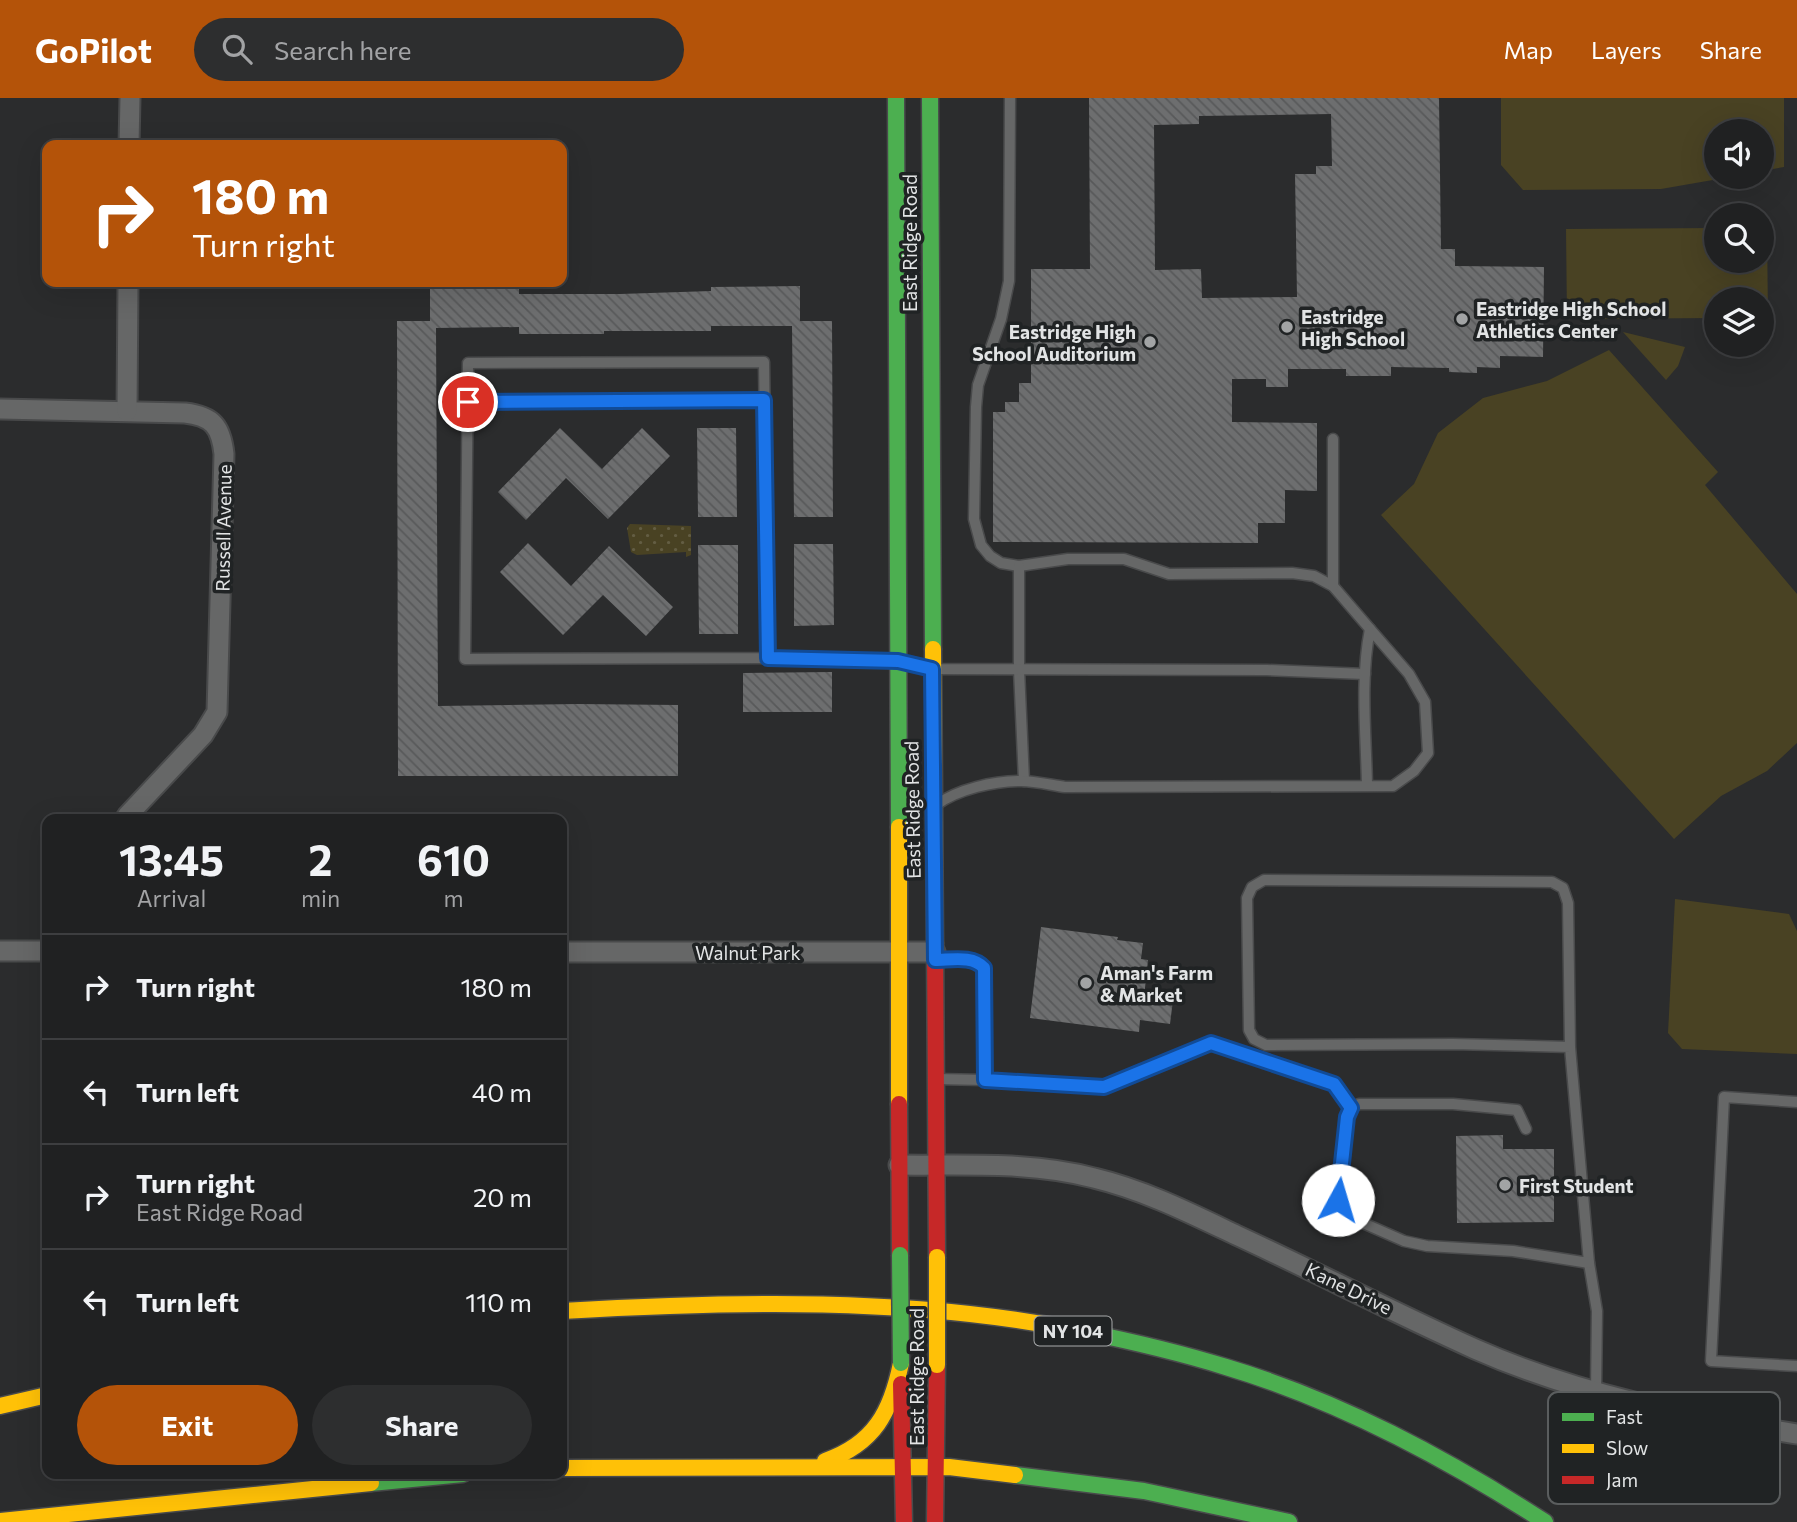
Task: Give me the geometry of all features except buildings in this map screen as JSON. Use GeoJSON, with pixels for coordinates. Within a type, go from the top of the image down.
{"type":"FeatureCollection","features":[{"type":"Feature","properties":{"kind":"main road","name":"East Ridge Road"},"geometry":{"type":"LineString","coordinates":[[896,98],[899,1166],[904,1522]]}},
{"type":"Feature","properties":{"kind":"main road","name":"East Ridge Road"},"geometry":{"type":"LineString","coordinates":[[930,98],[937,1166],[935,1522]]}},
{"type":"Feature","properties":{"kind":"main road","name":"NY 104"},"geometry":{"type":"LineString","coordinates":[[567,1311],[686,1305],[820,1306],[957,1314],[1094,1334],[1225,1367],[1321,1402],[1443,1459],[1545,1522]]}},
{"type":"Feature","properties":{"kind":"main road"},"geometry":{"type":"LineString","coordinates":[[801,1465],[839,1458],[871,1437],[888,1410],[901,1363]]}},
{"type":"Feature","properties":{"kind":"main road"},"geometry":{"type":"LineString","coordinates":[[0,1405],[42,1396]]}},
{"type":"Feature","properties":{"kind":"main road"},"geometry":{"type":"LineString","coordinates":[[567,1468],[936,1466],[1144,1491],[1289,1522]]}},
{"type":"Feature","properties":{"kind":"main road"},"geometry":{"type":"LineString","coordinates":[[0,1521],[414,1479]]}},
{"type":"Feature","properties":{"kind":"street"},"geometry":{"type":"LineString","coordinates":[[129,140],[130,98]]}},
{"type":"Feature","properties":{"kind":"street"},"geometry":{"type":"LineString","coordinates":[[0,409],[127,411],[128,287]]}},
{"type":"Feature","properties":{"kind":"street","name":"Russell Avenue"},"geometry":{"type":"LineString","coordinates":[[127,411],[185,413],[208,419],[220,435],[224,454],[217,712],[214,721],[203,735],[129,814]]}},
{"type":"Feature","properties":{"kind":"street"},"geometry":{"type":"LineString","coordinates":[[0,951],[42,951]]}},
{"type":"Feature","properties":{"kind":"street","name":"Walnut Park"},"geometry":{"type":"LineString","coordinates":[[567,951],[899,951],[935,956]]}},
{"type":"Feature","properties":{"kind":"street","name":"Kane Drive"},"geometry":{"type":"LineString","coordinates":[[899,1166],[1042,1168],[1095,1178],[1148,1195],[1475,1349],[1530,1371],[1600,1392]]}},
{"type":"Feature","properties":{"kind":"lane"},"geometry":{"type":"LineString","coordinates":[[933,807],[943,800],[975,788],[1024,781],[1065,787],[1393,786],[1414,771],[1428,753],[1425,702],[1409,674],[1333,586],[1314,576],[1292,573],[1169,574],[1124,559],[1068,559],[1019,566],[1001,563],[990,556],[981,545],[974,519],[978,385],[1007,301],[1010,98]]}},
{"type":"Feature","properties":{"kind":"lane"},"geometry":{"type":"LineString","coordinates":[[768,658],[764,362],[468,363],[466,659],[768,658],[898,661],[932,669],[1267,670],[1365,674]]}},
{"type":"Feature","properties":{"kind":"lane"},"geometry":{"type":"LineString","coordinates":[[468,402],[764,400]]}},
{"type":"Feature","properties":{"kind":"lane"},"geometry":{"type":"LineString","coordinates":[[1333,439],[1333,586]]}},
{"type":"Feature","properties":{"kind":"lane"},"geometry":{"type":"LineString","coordinates":[[1019,566],[1019,670],[1024,781]]}},
{"type":"Feature","properties":{"kind":"lane"},"geometry":{"type":"LineString","coordinates":[[1367,785],[1365,674],[1370,629]]}},
{"type":"Feature","properties":{"kind":"lane"},"geometry":{"type":"LineString","coordinates":[[1570,1047],[1453,1044],[1266,1045],[1254,1039],[1249,1030],[1247,898],[1252,887],[1264,880],[1552,882],[1563,888],[1568,902],[1570,1047],[1589,1264],[1597,1311],[1596,1391]]}},
{"type":"Feature","properties":{"kind":"lane"},"geometry":{"type":"LineString","coordinates":[[935,956],[971,960],[984,968],[985,1080]]}},
{"type":"Feature","properties":{"kind":"lane"},"geometry":{"type":"LineString","coordinates":[[936,1079],[1104,1087],[1211,1043],[1334,1084],[1351,1108]]}},
{"type":"Feature","properties":{"kind":"lane"},"geometry":{"type":"LineString","coordinates":[[1797,1102],[1724,1097],[1711,1361],[1797,1366]]}},
{"type":"Feature","properties":{"kind":"lane"},"geometry":{"type":"LineString","coordinates":[[1526,1129],[1517,1110],[1453,1104],[1359,1104],[1351,1108],[1347,1117],[1338,1200],[1347,1216],[1404,1241],[1427,1246],[1513,1251],[1589,1264]]}},
{"type":"Feature","properties":{"kind":"shaded area"},"geometry":{"type":"Polygon","coordinates":[[[1501,98],[1784,98],[1784,167],[1774,169],[1774,119],[1704,119],[1704,182],[1661,189],[1523,190],[1501,165],[1501,98]]]}},
{"type":"Feature","properties":{"kind":"shaded area"},"geometry":{"type":"Polygon","coordinates":[[[1704,228],[1704,273],[1768,273],[1768,287],[1704,287],[1704,318],[1567,319],[1566,229],[1704,228]]]}},
{"type":"Feature","properties":{"kind":"shaded area"},"geometry":{"type":"Polygon","coordinates":[[[1623,332],[1685,347],[1678,366],[1666,380],[1623,332]]]}},
{"type":"Feature","properties":{"kind":"shaded area"},"geometry":{"type":"Polygon","coordinates":[[[1609,350],[1718,472],[1705,485],[1797,594],[1797,743],[1767,771],[1721,796],[1674,839],[1381,515],[1414,484],[1438,433],[1483,398],[1547,381],[1609,350]]]}},
{"type":"Feature","properties":{"kind":"shaded area"},"geometry":{"type":"Polygon","coordinates":[[[630,524],[691,526],[691,555],[686,557],[686,552],[637,555],[631,552],[627,528],[630,524]]]}},
{"type":"Feature","properties":{"kind":"shaded area"},"geometry":{"type":"Polygon","coordinates":[[[1675,899],[1789,914],[1797,931],[1797,1054],[1682,1049],[1668,1033],[1675,899]]]}},
{"type":"Feature","properties":{"kind":"traffic: fast"},"geometry":{"type":"LineString","coordinates":[[896,98],[899,827]]}},
{"type":"Feature","properties":{"kind":"traffic: fast"},"geometry":{"type":"LineString","coordinates":[[930,98],[933,649]]}},
{"type":"Feature","properties":{"kind":"traffic: fast"},"geometry":{"type":"LineString","coordinates":[[900,1255],[901,1363]]}},
{"type":"Feature","properties":{"kind":"traffic: fast"},"geometry":{"type":"LineString","coordinates":[[1081,1331],[1208,1362],[1310,1397],[1431,1454],[1545,1522]]}},
{"type":"Feature","properties":{"kind":"traffic: fast"},"geometry":{"type":"LineString","coordinates":[[1015,1475],[1144,1491],[1289,1522]]}},
{"type":"Feature","properties":{"kind":"traffic: fast"},"geometry":{"type":"LineString","coordinates":[[371,1483],[412,1479]]}},
{"type":"Feature","properties":{"kind":"traffic: slow"},"geometry":{"type":"LineString","coordinates":[[933,649],[935,943]]}},
{"type":"Feature","properties":{"kind":"traffic: slow"},"geometry":{"type":"LineString","coordinates":[[899,827],[899,1104]]}},
{"type":"Feature","properties":{"kind":"traffic: slow"},"geometry":{"type":"LineString","coordinates":[[937,1257],[937,1365]]}},
{"type":"Feature","properties":{"kind":"traffic: slow"},"geometry":{"type":"LineString","coordinates":[[567,1311],[692,1305],[822,1304],[952,1312],[1081,1331]]}},
{"type":"Feature","properties":{"kind":"traffic: slow"},"geometry":{"type":"LineString","coordinates":[[825,1461],[856,1445],[878,1424],[892,1397],[901,1363]]}},
{"type":"Feature","properties":{"kind":"traffic: slow"},"geometry":{"type":"LineString","coordinates":[[0,1406],[42,1396]]}},
{"type":"Feature","properties":{"kind":"traffic: slow"},"geometry":{"type":"LineString","coordinates":[[567,1468],[949,1467],[1015,1475]]}},
{"type":"Feature","properties":{"kind":"traffic: slow"},"geometry":{"type":"LineString","coordinates":[[0,1521],[371,1483]]}},
{"type":"Feature","properties":{"kind":"traffic: jam"},"geometry":{"type":"LineString","coordinates":[[935,943],[937,1257]]}},
{"type":"Feature","properties":{"kind":"traffic: jam"},"geometry":{"type":"LineString","coordinates":[[899,1104],[900,1255]]}},
{"type":"Feature","properties":{"kind":"traffic: jam"},"geometry":{"type":"LineString","coordinates":[[935,1522],[937,1365]]}},
{"type":"Feature","properties":{"kind":"traffic: jam"},"geometry":{"type":"LineString","coordinates":[[901,1384],[904,1522]]}},
{"type":"Feature","properties":{"kind":"place","name":"Eastridge High School Athletics Center"},"geometry":{"type":"Point","coordinates":[1462,319]}},
{"type":"Feature","properties":{"kind":"place","name":"Eastridge High School"},"geometry":{"type":"Point","coordinates":[1287,327]}},
{"type":"Feature","properties":{"kind":"place","name":"Eastridge High School Auditorium"},"geometry":{"type":"Point","coordinates":[1150,342]}},
{"type":"Feature","properties":{"kind":"place","name":"Aman's Farm & Market"},"geometry":{"type":"Point","coordinates":[1086,983]}},
{"type":"Feature","properties":{"kind":"place","name":"First Student"},"geometry":{"type":"Point","coordinates":[1505,1185]}},
{"type":"Feature","properties":{"kind":"route"},"geometry":{"type":"LineString","coordinates":[[468,402],[764,400],[768,658],[898,661],[932,669],[935,960],[971,960],[984,968],[985,1080],[1104,1087],[1211,1043],[1334,1084],[1351,1108],[1347,1117],[1338,1200]]}}]}
